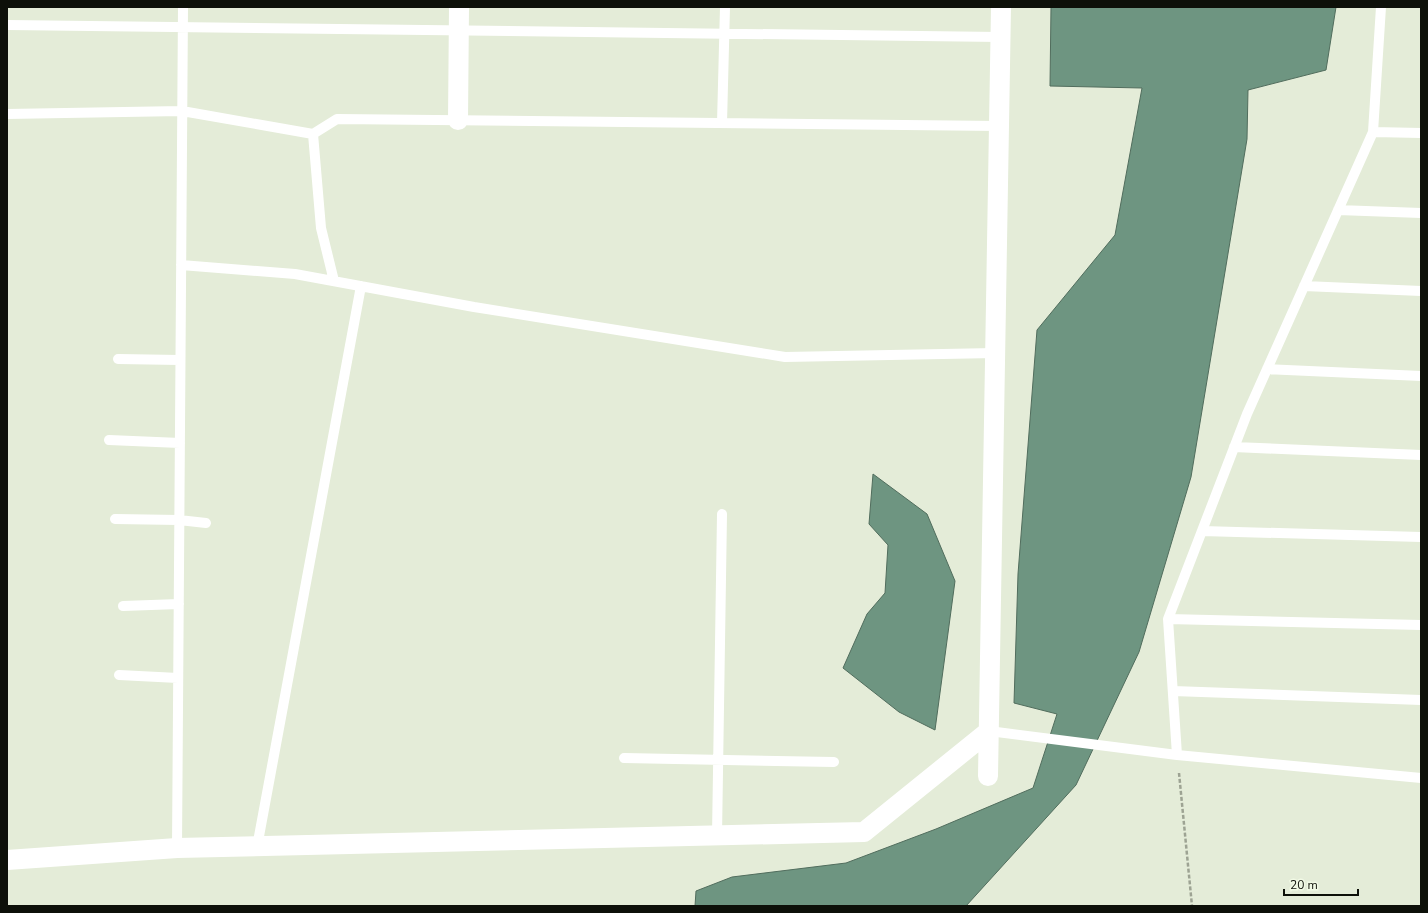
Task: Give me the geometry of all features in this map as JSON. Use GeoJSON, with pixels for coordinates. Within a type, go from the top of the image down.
{"type":"FeatureCollection","features":[{"type":"Feature","properties":{"kind":"street"},"geometry":{"type":"LineString","coordinates":[[458,120],[459,7]]}},
{"type":"Feature","properties":{"kind":"street"},"geometry":{"type":"LineString","coordinates":[[988,776],[1001,7]]}},
{"type":"Feature","properties":{"kind":"street"},"geometry":{"type":"LineString","coordinates":[[7,860],[177,848],[864,832],[989,731]]}},
{"type":"Feature","properties":{"kind":"lane"},"geometry":{"type":"LineString","coordinates":[[177,848],[182,7]]}},
{"type":"Feature","properties":{"kind":"lane"},"geometry":{"type":"LineString","coordinates":[[722,123],[725,7]]}},
{"type":"Feature","properties":{"kind":"lane"},"geometry":{"type":"LineString","coordinates":[[1177,755],[1168,619],[1247,414],[1373,132],[1381,7]]}},
{"type":"Feature","properties":{"kind":"lane"},"geometry":{"type":"LineString","coordinates":[[7,24],[1000,38]]}},
{"type":"Feature","properties":{"kind":"lane"},"geometry":{"type":"LineString","coordinates":[[7,114],[182,112],[313,134],[337,119],[999,126]]}},
{"type":"Feature","properties":{"kind":"lane"},"geometry":{"type":"LineString","coordinates":[[1373,132],[1421,133]]}},
{"type":"Feature","properties":{"kind":"lane"},"geometry":{"type":"LineString","coordinates":[[313,134],[321,228],[334,281]]}},
{"type":"Feature","properties":{"kind":"lane"},"geometry":{"type":"LineString","coordinates":[[1338,210],[1421,212]]}},
{"type":"Feature","properties":{"kind":"lane"},"geometry":{"type":"LineString","coordinates":[[181,265],[295,274],[474,307],[786,357],[995,353]]}},
{"type":"Feature","properties":{"kind":"lane"},"geometry":{"type":"LineString","coordinates":[[257,846],[361,286]]}},
{"type":"Feature","properties":{"kind":"lane"},"geometry":{"type":"LineString","coordinates":[[1304,286],[1421,291]]}},
{"type":"Feature","properties":{"kind":"lane"},"geometry":{"type":"LineString","coordinates":[[118,359],[180,360]]}},
{"type":"Feature","properties":{"kind":"lane"},"geometry":{"type":"LineString","coordinates":[[1267,369],[1421,376]]}},
{"type":"Feature","properties":{"kind":"lane"},"geometry":{"type":"LineString","coordinates":[[109,440],[180,443]]}},
{"type":"Feature","properties":{"kind":"lane"},"geometry":{"type":"LineString","coordinates":[[1234,447],[1421,455]]}},
{"type":"Feature","properties":{"kind":"lane"},"geometry":{"type":"LineString","coordinates":[[717,836],[722,514]]}},
{"type":"Feature","properties":{"kind":"lane"},"geometry":{"type":"LineString","coordinates":[[115,519],[179,520],[206,523]]}},
{"type":"Feature","properties":{"kind":"lane"},"geometry":{"type":"LineString","coordinates":[[1202,531],[1421,537]]}},
{"type":"Feature","properties":{"kind":"lane"},"geometry":{"type":"LineString","coordinates":[[123,606],[179,604]]}},
{"type":"Feature","properties":{"kind":"lane"},"geometry":{"type":"LineString","coordinates":[[1168,619],[1421,625]]}},
{"type":"Feature","properties":{"kind":"lane"},"geometry":{"type":"LineString","coordinates":[[119,675],[178,678]]}},
{"type":"Feature","properties":{"kind":"lane"},"geometry":{"type":"LineString","coordinates":[[1173,691],[1421,700]]}},
{"type":"Feature","properties":{"kind":"lane"},"geometry":{"type":"LineString","coordinates":[[989,731],[1177,755],[1421,778]]}},
{"type":"Feature","properties":{"kind":"lane"},"geometry":{"type":"LineString","coordinates":[[624,758],[834,762]]}},
{"type":"Feature","properties":{"kind":"path"},"geometry":{"type":"LineString","coordinates":[[1177,755],[1192,906]]}},
{"type":"Feature","properties":{"kind":"shaded area"},"geometry":{"type":"Polygon","coordinates":[[[1051,7],[1336,7],[1326,70],[1248,90],[1247,139],[1191,477],[1139,652],[1076,785],[966,906],[695,906],[696,891],[732,877],[846,863],[936,829],[1033,788],[1057,714],[1014,703],[1018,574],[1037,330],[1115,235],[1142,88],[1050,86],[1051,7]]]}},
{"type":"Feature","properties":{"kind":"shaded area"},"geometry":{"type":"Polygon","coordinates":[[[873,474],[927,514],[955,581],[935,730],[899,712],[843,668],[867,614],[885,593],[888,545],[869,524],[873,474]]]}}]}
